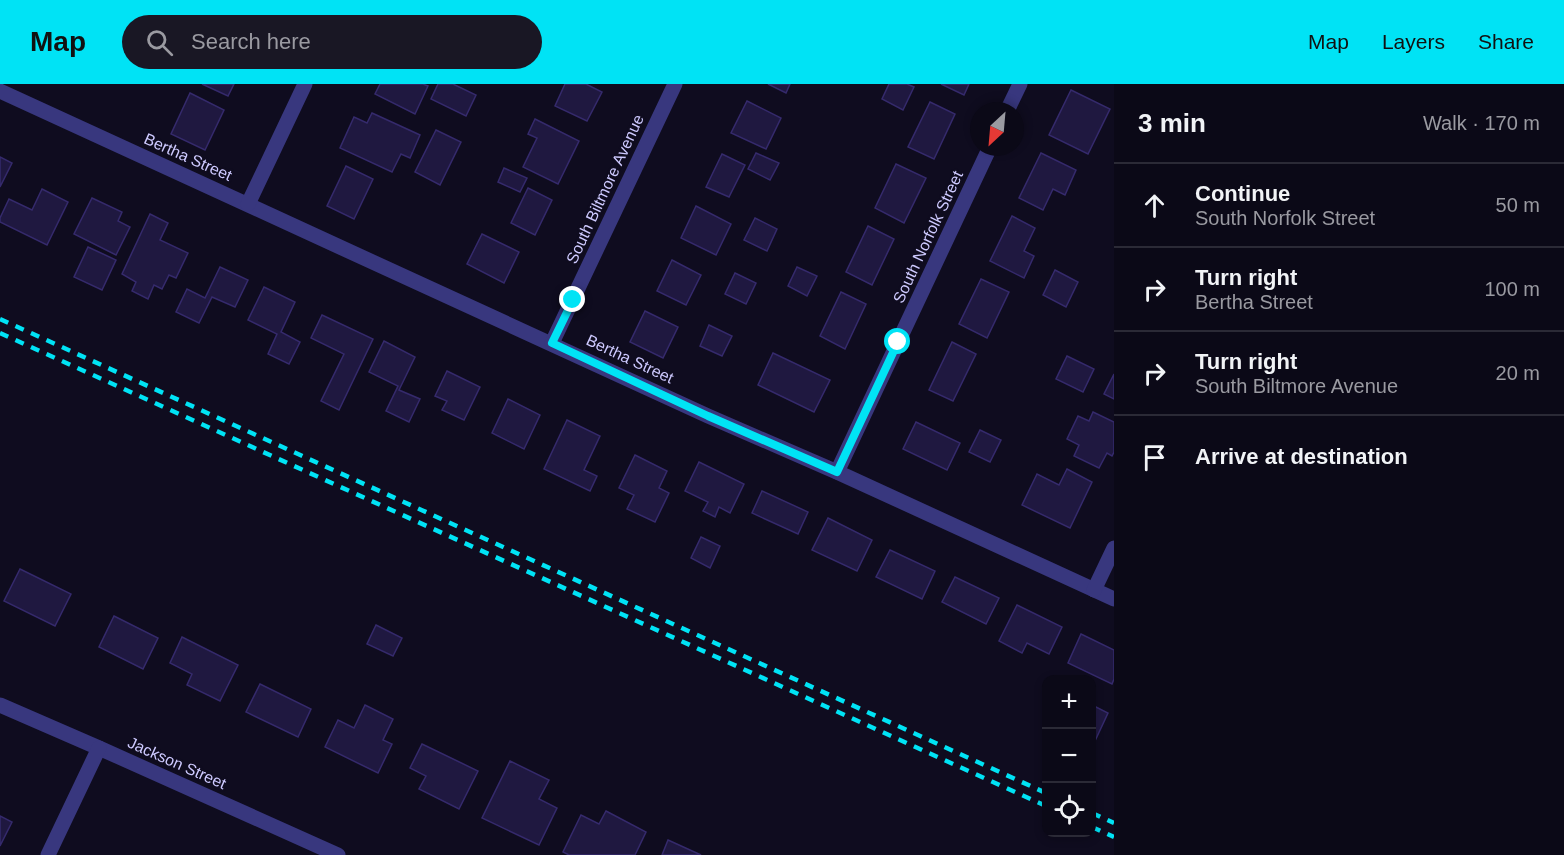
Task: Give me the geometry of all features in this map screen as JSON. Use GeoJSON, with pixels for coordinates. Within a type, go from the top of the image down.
{"type":"FeatureCollection","features":[{"type":"Feature","properties":{"kind":"street"},"geometry":{"type":"LineString","coordinates":[[248,204],[305,84]]}},
{"type":"Feature","properties":{"kind":"street","name":"South Biltmore Avenue"},"geometry":{"type":"LineString","coordinates":[[552,343],[675,84]]}},
{"type":"Feature","properties":{"kind":"street"},"geometry":{"type":"LineString","coordinates":[[1011,102],[1020,84]]}},
{"type":"Feature","properties":{"kind":"street","name":"Bertha Street"},"geometry":{"type":"LineString","coordinates":[[0,91],[708,416],[837,472],[1114,599]]}},
{"type":"Feature","properties":{"kind":"street","name":"South Norfolk Street"},"geometry":{"type":"LineString","coordinates":[[837,472],[986,156]]}},
{"type":"Feature","properties":{"kind":"street"},"geometry":{"type":"LineString","coordinates":[[1094,590],[1114,548]]}},
{"type":"Feature","properties":{"kind":"street","name":"Jackson Street"},"geometry":{"type":"LineString","coordinates":[[0,705],[338,855]]}},
{"type":"Feature","properties":{"kind":"street"},"geometry":{"type":"LineString","coordinates":[[48,855],[99,748]]}},
{"type":"Feature","properties":{"kind":"building"},"geometry":{"type":"Polygon","coordinates":[[[202,84],[234,84],[228,96],[202,84]]]}},
{"type":"Feature","properties":{"kind":"building"},"geometry":{"type":"Polygon","coordinates":[[[380,84],[428,86],[415,114],[375,94],[380,84]]]}},
{"type":"Feature","properties":{"kind":"building"},"geometry":{"type":"Polygon","coordinates":[[[438,84],[453,84],[476,95],[466,116],[431,99],[438,84]]]}},
{"type":"Feature","properties":{"kind":"building"},"geometry":{"type":"Polygon","coordinates":[[[565,84],[586,84],[602,92],[587,121],[555,106],[565,84]]]}},
{"type":"Feature","properties":{"kind":"building"},"geometry":{"type":"Polygon","coordinates":[[[768,84],[790,84],[786,93],[768,84]]]}},
{"type":"Feature","properties":{"kind":"building"},"geometry":{"type":"Polygon","coordinates":[[[889,84],[907,84],[914,87],[903,110],[882,99],[889,84]]]}},
{"type":"Feature","properties":{"kind":"building"},"geometry":{"type":"Polygon","coordinates":[[[941,84],[969,84],[964,95],[941,84]]]}},
{"type":"Feature","properties":{"kind":"building"},"geometry":{"type":"Polygon","coordinates":[[[1071,90],[1110,109],[1088,154],[1049,135],[1071,90]]]}},
{"type":"Feature","properties":{"kind":"building"},"geometry":{"type":"Polygon","coordinates":[[[190,93],[224,110],[205,150],[171,134],[190,93]]]}},
{"type":"Feature","properties":{"kind":"building"},"geometry":{"type":"Polygon","coordinates":[[[747,101],[781,118],[766,149],[731,133],[747,101]]]}},
{"type":"Feature","properties":{"kind":"building"},"geometry":{"type":"Polygon","coordinates":[[[930,102],[955,114],[934,159],[908,147],[930,102]]]}},
{"type":"Feature","properties":{"kind":"building"},"geometry":{"type":"Polygon","coordinates":[[[372,113],[420,135],[410,158],[401,154],[392,172],[340,148],[354,117],[367,123],[372,113]]]}},
{"type":"Feature","properties":{"kind":"building"},"geometry":{"type":"Polygon","coordinates":[[[535,119],[579,141],[558,184],[523,167],[537,138],[528,134],[535,119]]]}},
{"type":"Feature","properties":{"kind":"building"},"geometry":{"type":"Polygon","coordinates":[[[436,130],[461,142],[440,185],[415,172],[436,130]]]}},
{"type":"Feature","properties":{"kind":"building"},"geometry":{"type":"Polygon","coordinates":[[[756,153],[779,163],[770,180],[748,169],[756,153]]]}},
{"type":"Feature","properties":{"kind":"building"},"geometry":{"type":"Polygon","coordinates":[[[1041,153],[1076,170],[1065,195],[1053,189],[1043,210],[1019,198],[1041,153]]]}},
{"type":"Feature","properties":{"kind":"building"},"geometry":{"type":"Polygon","coordinates":[[[722,154],[745,165],[729,197],[706,187],[722,154]]]}},
{"type":"Feature","properties":{"kind":"building"},"geometry":{"type":"Polygon","coordinates":[[[0,157],[12,163],[0,187],[0,157]]]}},
{"type":"Feature","properties":{"kind":"building"},"geometry":{"type":"Polygon","coordinates":[[[896,164],[926,178],[904,223],[875,208],[896,164]]]}},
{"type":"Feature","properties":{"kind":"building"},"geometry":{"type":"Polygon","coordinates":[[[346,166],[373,179],[354,219],[327,206],[346,166]]]}},
{"type":"Feature","properties":{"kind":"building"},"geometry":{"type":"Polygon","coordinates":[[[504,168],[527,178],[520,192],[498,182],[504,168]]]}},
{"type":"Feature","properties":{"kind":"building"},"geometry":{"type":"Polygon","coordinates":[[[528,188],[552,200],[535,235],[511,223],[528,188]]]}},
{"type":"Feature","properties":{"kind":"building"},"geometry":{"type":"Polygon","coordinates":[[[42,189],[68,202],[47,245],[0,222],[9,199],[32,210],[42,189]]]}},
{"type":"Feature","properties":{"kind":"building"},"geometry":{"type":"Polygon","coordinates":[[[92,198],[122,212],[118,221],[130,227],[116,255],[74,234],[92,198]]]}},
{"type":"Feature","properties":{"kind":"building"},"geometry":{"type":"Polygon","coordinates":[[[696,206],[731,224],[716,255],[681,238],[696,206]]]}},
{"type":"Feature","properties":{"kind":"building"},"geometry":{"type":"Polygon","coordinates":[[[150,214],[168,223],[160,240],[188,253],[176,278],[169,275],[162,289],[154,285],[148,299],[132,291],[136,282],[122,274],[150,214]]]}},
{"type":"Feature","properties":{"kind":"building"},"geometry":{"type":"Polygon","coordinates":[[[1012,216],[1035,228],[1024,251],[1034,256],[1024,278],[990,261],[1012,216]]]}},
{"type":"Feature","properties":{"kind":"building"},"geometry":{"type":"Polygon","coordinates":[[[755,218],[777,229],[767,251],[744,240],[755,218]]]}},
{"type":"Feature","properties":{"kind":"building"},"geometry":{"type":"Polygon","coordinates":[[[868,226],[894,239],[872,285],[846,272],[868,226]]]}},
{"type":"Feature","properties":{"kind":"building"},"geometry":{"type":"Polygon","coordinates":[[[482,234],[519,252],[504,283],[467,264],[482,234]]]}},
{"type":"Feature","properties":{"kind":"building"},"geometry":{"type":"Polygon","coordinates":[[[88,247],[116,260],[102,290],[74,277],[88,247]]]}},
{"type":"Feature","properties":{"kind":"building"},"geometry":{"type":"Polygon","coordinates":[[[672,260],[701,275],[686,305],[657,291],[672,260]]]}},
{"type":"Feature","properties":{"kind":"building"},"geometry":{"type":"Polygon","coordinates":[[[220,267],[248,280],[235,307],[212,297],[199,323],[176,312],[187,289],[205,298],[220,267]]]}},
{"type":"Feature","properties":{"kind":"building"},"geometry":{"type":"Polygon","coordinates":[[[797,267],[817,276],[807,296],[788,286],[797,267]]]}},
{"type":"Feature","properties":{"kind":"building"},"geometry":{"type":"Polygon","coordinates":[[[1055,270],[1078,282],[1066,307],[1043,295],[1055,270]]]}},
{"type":"Feature","properties":{"kind":"building"},"geometry":{"type":"Polygon","coordinates":[[[735,273],[756,283],[746,304],[725,294],[735,273]]]}},
{"type":"Feature","properties":{"kind":"building"},"geometry":{"type":"Polygon","coordinates":[[[981,279],[1009,292],[987,338],[959,324],[981,279]]]}},
{"type":"Feature","properties":{"kind":"building"},"geometry":{"type":"Polygon","coordinates":[[[264,287],[295,302],[281,332],[300,342],[289,364],[268,354],[277,334],[248,320],[264,287]]]}},
{"type":"Feature","properties":{"kind":"building"},"geometry":{"type":"Polygon","coordinates":[[[841,292],[866,304],[845,349],[820,336],[841,292]]]}},
{"type":"Feature","properties":{"kind":"building"},"geometry":{"type":"Polygon","coordinates":[[[645,311],[678,327],[663,358],[630,342],[645,311]]]}},
{"type":"Feature","properties":{"kind":"building"},"geometry":{"type":"Polygon","coordinates":[[[322,315],[373,339],[339,410],[321,401],[344,354],[311,338],[322,315]]]}},
{"type":"Feature","properties":{"kind":"building"},"geometry":{"type":"Polygon","coordinates":[[[709,325],[732,336],[722,356],[700,346],[709,325]]]}},
{"type":"Feature","properties":{"kind":"building"},"geometry":{"type":"Polygon","coordinates":[[[384,341],[415,357],[399,390],[420,399],[409,422],[386,411],[398,386],[369,372],[384,341]]]}},
{"type":"Feature","properties":{"kind":"building"},"geometry":{"type":"Polygon","coordinates":[[[952,342],[976,354],[953,401],[929,390],[952,342]]]}},
{"type":"Feature","properties":{"kind":"building"},"geometry":{"type":"Polygon","coordinates":[[[773,353],[830,380],[814,412],[758,385],[773,353]]]}},
{"type":"Feature","properties":{"kind":"building"},"geometry":{"type":"Polygon","coordinates":[[[1067,356],[1094,369],[1083,392],[1056,379],[1067,356]]]}},
{"type":"Feature","properties":{"kind":"building"},"geometry":{"type":"Polygon","coordinates":[[[447,371],[480,387],[464,420],[442,410],[447,401],[435,396],[447,371]]]}},
{"type":"Feature","properties":{"kind":"building"},"geometry":{"type":"Polygon","coordinates":[[[1114,374],[1114,399],[1104,394],[1114,374]]]}},
{"type":"Feature","properties":{"kind":"building"},"geometry":{"type":"Polygon","coordinates":[[[508,399],[540,415],[524,449],[492,433],[508,399]]]}},
{"type":"Feature","properties":{"kind":"building"},"geometry":{"type":"Polygon","coordinates":[[[1093,412],[1114,422],[1114,452],[1112,456],[1107,453],[1099,468],[1074,456],[1079,445],[1067,439],[1078,416],[1089,421],[1093,412]]]}},
{"type":"Feature","properties":{"kind":"building"},"geometry":{"type":"Polygon","coordinates":[[[567,420],[600,436],[584,470],[597,476],[590,491],[544,469],[567,420]]]}},
{"type":"Feature","properties":{"kind":"building"},"geometry":{"type":"Polygon","coordinates":[[[916,422],[960,443],[947,470],[903,449],[916,422]]]}},
{"type":"Feature","properties":{"kind":"building"},"geometry":{"type":"Polygon","coordinates":[[[980,430],[1001,440],[990,462],[969,452],[980,430]]]}},
{"type":"Feature","properties":{"kind":"building"},"geometry":{"type":"Polygon","coordinates":[[[635,455],[667,471],[659,488],[669,493],[655,522],[627,509],[634,495],[619,488],[635,455]]]}},
{"type":"Feature","properties":{"kind":"building"},"geometry":{"type":"Polygon","coordinates":[[[699,462],[744,484],[730,513],[719,507],[715,517],[703,511],[708,502],[685,491],[699,462]]]}},
{"type":"Feature","properties":{"kind":"building"},"geometry":{"type":"Polygon","coordinates":[[[1067,469],[1092,482],[1070,528],[1022,505],[1037,474],[1059,485],[1067,469]]]}},
{"type":"Feature","properties":{"kind":"building"},"geometry":{"type":"Polygon","coordinates":[[[762,491],[808,512],[798,534],[752,513],[762,491]]]}},
{"type":"Feature","properties":{"kind":"building"},"geometry":{"type":"Polygon","coordinates":[[[828,518],[872,540],[857,571],[812,550],[828,518]]]}},
{"type":"Feature","properties":{"kind":"building"},"geometry":{"type":"Polygon","coordinates":[[[701,537],[720,546],[710,568],[691,558],[701,537]]]}},
{"type":"Feature","properties":{"kind":"building"},"geometry":{"type":"Polygon","coordinates":[[[890,550],[935,571],[922,599],[876,577],[890,550]]]}},
{"type":"Feature","properties":{"kind":"building"},"geometry":{"type":"Polygon","coordinates":[[[20,569],[71,594],[55,626],[4,601],[20,569]]]}},
{"type":"Feature","properties":{"kind":"building"},"geometry":{"type":"Polygon","coordinates":[[[955,577],[999,598],[986,624],[942,602],[955,577]]]}},
{"type":"Feature","properties":{"kind":"building"},"geometry":{"type":"Polygon","coordinates":[[[1017,605],[1062,627],[1049,654],[1027,643],[1022,653],[999,641],[1017,605]]]}},
{"type":"Feature","properties":{"kind":"building"},"geometry":{"type":"Polygon","coordinates":[[[114,616],[158,638],[143,669],[99,647],[114,616]]]}},
{"type":"Feature","properties":{"kind":"building"},"geometry":{"type":"Polygon","coordinates":[[[376,625],[402,638],[393,656],[367,644],[376,625]]]}},
{"type":"Feature","properties":{"kind":"building"},"geometry":{"type":"Polygon","coordinates":[[[1081,634],[1114,650],[1112,684],[1096,675],[1068,663],[1081,634]]]}},
{"type":"Feature","properties":{"kind":"building"},"geometry":{"type":"Polygon","coordinates":[[[182,637],[238,665],[220,701],[187,685],[192,674],[170,663],[182,637]]]}},
{"type":"Feature","properties":{"kind":"building"},"geometry":{"type":"Polygon","coordinates":[[[260,684],[311,709],[298,737],[246,712],[260,684]]]}},
{"type":"Feature","properties":{"kind":"building"},"geometry":{"type":"Polygon","coordinates":[[[365,705],[393,719],[383,740],[392,744],[378,773],[325,747],[338,720],[354,728],[365,705]]]}},
{"type":"Feature","properties":{"kind":"building"},"geometry":{"type":"Polygon","coordinates":[[[1096,707],[1108,713],[1096,739],[1096,707]]]}},
{"type":"Feature","properties":{"kind":"building"},"geometry":{"type":"Polygon","coordinates":[[[422,744],[478,771],[459,809],[419,789],[426,776],[410,768],[422,744]]]}},
{"type":"Feature","properties":{"kind":"building"},"geometry":{"type":"Polygon","coordinates":[[[510,761],[549,780],[539,799],[557,808],[539,845],[482,818],[510,761]]]}},
{"type":"Feature","properties":{"kind":"building"},"geometry":{"type":"Polygon","coordinates":[[[606,811],[646,832],[635,855],[569,855],[563,852],[581,815],[599,824],[606,811]]]}},
{"type":"Feature","properties":{"kind":"building"},"geometry":{"type":"Polygon","coordinates":[[[0,816],[12,822],[0,846],[0,816]]]}},
{"type":"Feature","properties":{"kind":"building"},"geometry":{"type":"Polygon","coordinates":[[[668,840],[701,855],[662,855],[668,840]]]}},
{"type":"Feature","properties":{"kind":"railway"},"geometry":{"type":"LineString","coordinates":[[0,319],[1042,791]]}},
{"type":"Feature","properties":{"kind":"railway"},"geometry":{"type":"LineString","coordinates":[[0,333],[1042,804]]}},
{"type":"Feature","properties":{"kind":"railway"},"geometry":{"type":"LineString","coordinates":[[1096,815],[1114,823]]}},
{"type":"Feature","properties":{"kind":"railway"},"geometry":{"type":"LineString","coordinates":[[1096,829],[1114,837]]}},
{"type":"Feature","properties":{"kind":"route"},"geometry":{"type":"LineString","coordinates":[[573,300],[552,343],[708,416],[837,472],[898,342]]}}]}
